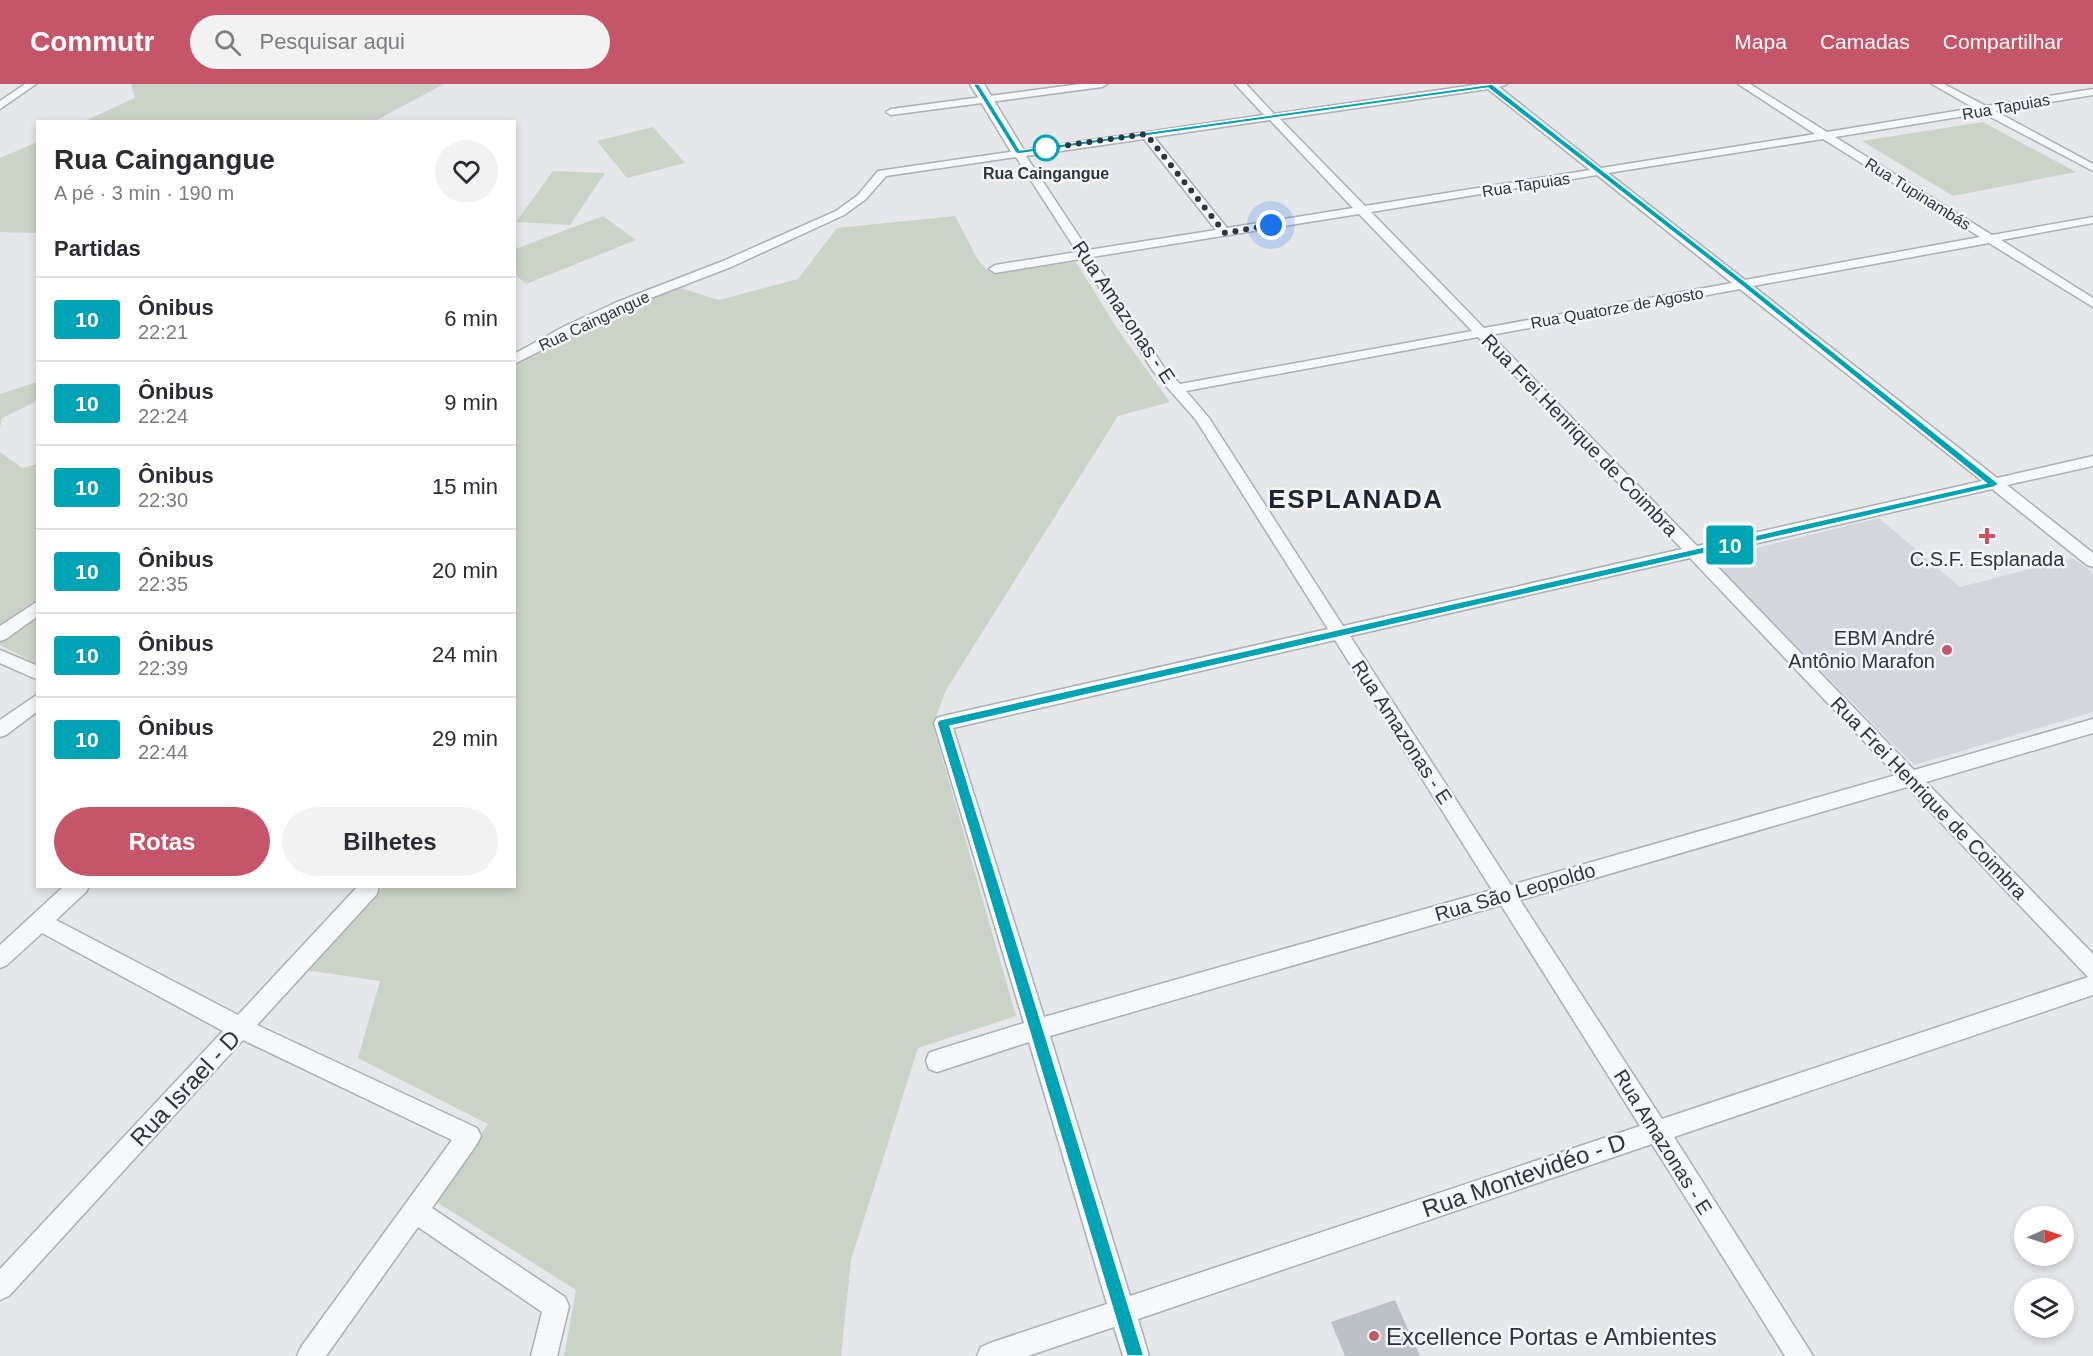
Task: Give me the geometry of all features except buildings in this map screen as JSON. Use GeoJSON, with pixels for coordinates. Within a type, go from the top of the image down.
{"type":"FeatureCollection","features":[{"type":"Feature","properties":{"kind":"street"},"geometry":{"type":"LineString","coordinates":[[0,106],[31,84]]}},
{"type":"Feature","properties":{"kind":"street","name":"Rua Amazonas - E"},"geometry":{"type":"LineString","coordinates":[[977,84],[1018,152],[1158,368],[1202,418],[1800,1356]]}},
{"type":"Feature","properties":{"kind":"street"},"geometry":{"type":"LineString","coordinates":[[891,112],[1102,84]]}},
{"type":"Feature","properties":{"kind":"street","name":"Rua Frei Henrique de Coimbra"},"geometry":{"type":"LineString","coordinates":[[1240,84],[1695,553],[2093,969]]}},
{"type":"Feature","properties":{"kind":"street","name":"Rua Tupinambás"},"geometry":{"type":"LineString","coordinates":[[1743,84],[2093,303]]}},
{"type":"Feature","properties":{"kind":"street"},"geometry":{"type":"LineString","coordinates":[[1937,84],[2093,168]]}},
{"type":"Feature","properties":{"kind":"street"},"geometry":{"type":"LineString","coordinates":[[1493,85],[2093,561]]}},
{"type":"Feature","properties":{"kind":"street","name":"Rua Caingangue"},"geometry":{"type":"LineString","coordinates":[[516,359],[568,330],[621,305],[728,264],[840,213],[862,196],[882,173],[1493,85]]}},
{"type":"Feature","properties":{"kind":"street","name":"Rua Tapuias"},"geometry":{"type":"LineString","coordinates":[[995,269],[1827,137],[2093,92]]}},
{"type":"Feature","properties":{"kind":"street"},"geometry":{"type":"LineString","coordinates":[[1146,134],[1225,233]]}},
{"type":"Feature","properties":{"kind":"street","name":"Rua Quatorze de Agosto"},"geometry":{"type":"LineString","coordinates":[[1176,389],[2093,220]]}},
{"type":"Feature","properties":{"kind":"street"},"geometry":{"type":"LineString","coordinates":[[1136,1356],[943,723],[2093,461]]}},
{"type":"Feature","properties":{"kind":"street"},"geometry":{"type":"LineString","coordinates":[[0,635],[36,608]]}},
{"type":"Feature","properties":{"kind":"street"},"geometry":{"type":"LineString","coordinates":[[0,656],[36,673]]}},
{"type":"Feature","properties":{"kind":"street"},"geometry":{"type":"LineString","coordinates":[[0,730],[36,703]]}},
{"type":"Feature","properties":{"kind":"street","name":"Rua São Leopoldo"},"geometry":{"type":"LineString","coordinates":[[937,1061],[1036,1030],[2093,726]]}},
{"type":"Feature","properties":{"kind":"street"},"geometry":{"type":"LineString","coordinates":[[0,958],[77,888]]}},
{"type":"Feature","properties":{"kind":"street","name":"Rua Israel - D"},"geometry":{"type":"LineString","coordinates":[[0,1287],[370,888]]}},
{"type":"Feature","properties":{"kind":"street"},"geometry":{"type":"LineString","coordinates":[[40,922],[240,1028],[469,1136],[310,1356]]}},
{"type":"Feature","properties":{"kind":"street","name":"Rua Montevidéo - D"},"geometry":{"type":"LineString","coordinates":[[990,1356],[2093,985]]}},
{"type":"Feature","properties":{"kind":"street"},"geometry":{"type":"LineString","coordinates":[[414,1210],[555,1306],[544,1356]]}},
{"type":"Feature","properties":{"kind":"shaded area","name":"EBM André Antônio Marafon"},"geometry":{"type":"Polygon","coordinates":[[[1879,518],[1960,587],[2073,558],[2093,573],[2093,712],[1914,765],[1711,559],[1879,518]]]}},
{"type":"Feature","properties":{"kind":"green space"},"geometry":{"type":"Polygon","coordinates":[[[131,84],[444,84],[377,120],[86,120],[135,98],[131,84]]]}},
{"type":"Feature","properties":{"kind":"green space"},"geometry":{"type":"Polygon","coordinates":[[[1983,122],[2076,172],[1953,196],[1862,141],[1983,122]]]}},
{"type":"Feature","properties":{"kind":"green space"},"geometry":{"type":"Polygon","coordinates":[[[653,127],[685,163],[627,178],[597,141],[653,127]]]}},
{"type":"Feature","properties":{"kind":"green space"},"geometry":{"type":"Polygon","coordinates":[[[36,142],[36,233],[0,232],[0,158],[36,142]]]}},
{"type":"Feature","properties":{"kind":"green space"},"geometry":{"type":"Polygon","coordinates":[[[553,171],[605,173],[570,225],[516,222],[553,171]]]}},
{"type":"Feature","properties":{"kind":"green space"},"geometry":{"type":"Polygon","coordinates":[[[603,216],[636,240],[526,284],[516,275],[516,249],[603,216]]]}},
{"type":"Feature","properties":{"kind":"green space"},"geometry":{"type":"Polygon","coordinates":[[[955,216],[978,260],[990,273],[1076,262],[1118,330],[1170,402],[1118,416],[946,690],[933,726],[1016,1016],[918,1048],[851,1260],[841,1356],[564,1356],[576,1290],[435,1201],[488,1124],[358,1058],[380,981],[306,970],[382,888],[516,888],[516,359],[568,330],[674,286],[719,300],[798,279],[837,228],[955,216]]]}},
{"type":"Feature","properties":{"kind":"green space"},"geometry":{"type":"Polygon","coordinates":[[[36,382],[36,401],[2,418],[0,428],[0,394],[36,382]]]}},
{"type":"Feature","properties":{"kind":"green space"},"geometry":{"type":"Polygon","coordinates":[[[0,452],[22,468],[36,464],[36,663],[0,645],[0,452]]]}},
{"type":"Feature","properties":{"kind":"bus line","name":"10"},"geometry":{"type":"LineString","coordinates":[[977,84],[1018,152],[1490,86],[1744,284],[1994,484],[1317,640],[943,723],[1135,1356]]}},
{"type":"Feature","properties":{"kind":"place","name":"Rua Caingangue"},"geometry":{"type":"Point","coordinates":[1046,148]}},
{"type":"Feature","properties":{"kind":"place","name":"C.S.F. Esplanada"},"geometry":{"type":"Point","coordinates":[1987,536]}},
{"type":"Feature","properties":{"kind":"place","name":"EBM André Antônio Marafon"},"geometry":{"type":"Point","coordinates":[1947,650]}},
{"type":"Feature","properties":{"kind":"place","name":"Excellence Portas e Ambientes"},"geometry":{"type":"Point","coordinates":[1374,1336]}},
{"type":"Feature","properties":{"kind":"district","name":"ESPLANADA"},"geometry":{"type":"Point","coordinates":[1356,499]}},
{"type":"Feature","properties":{"kind":"route"},"geometry":{"type":"LineString","coordinates":[[1046,148],[1041,149],[1146,134],[1225,233],[1271,225]]}}]}
